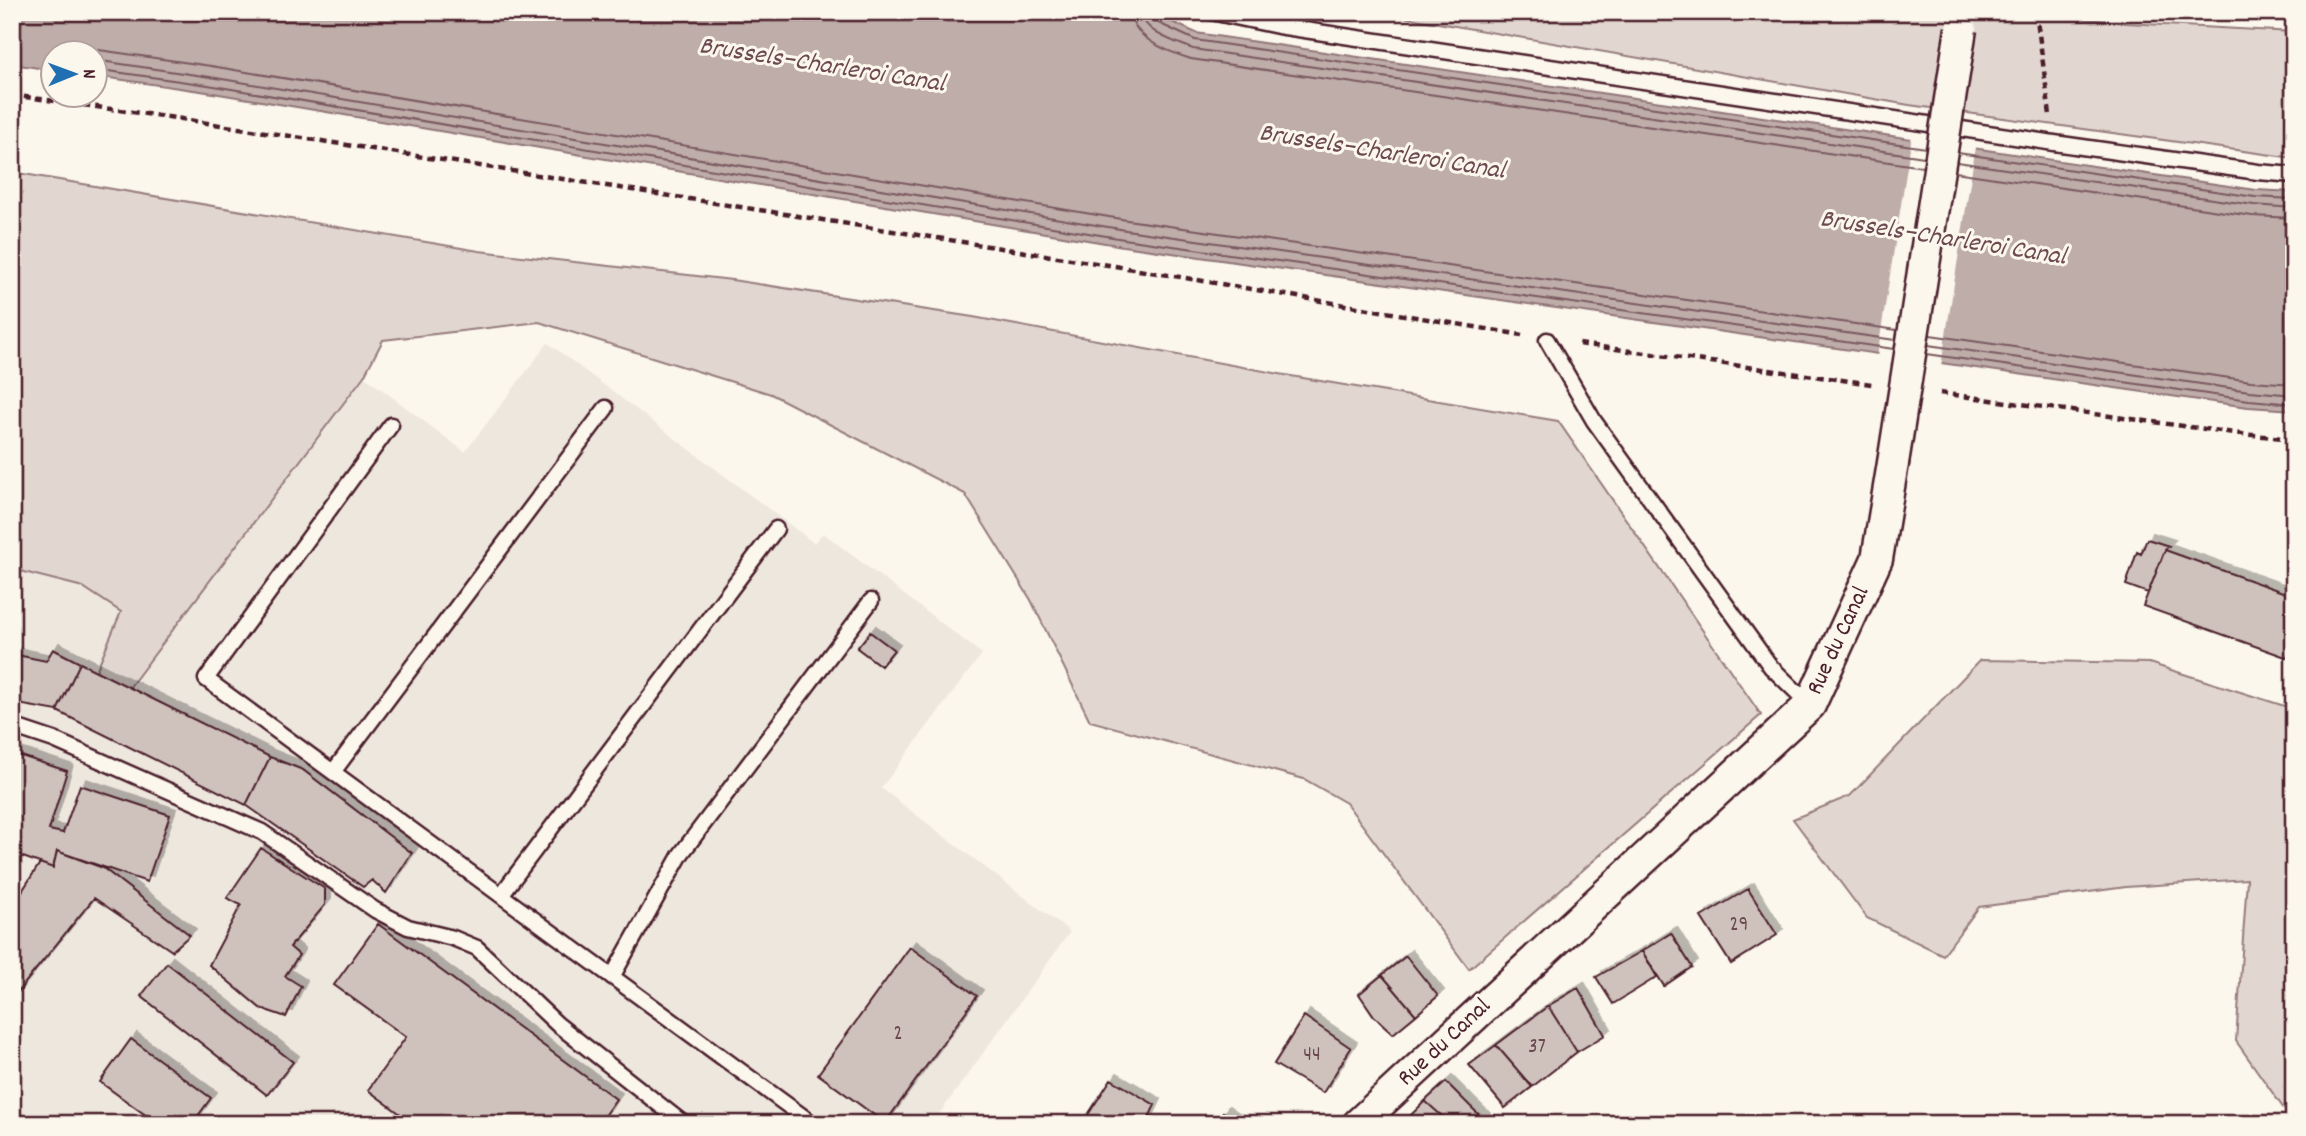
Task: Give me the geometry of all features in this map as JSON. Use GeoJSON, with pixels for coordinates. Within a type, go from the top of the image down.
{"type":"FeatureCollection","features":[{"type":"Feature","properties":{"kind":"street","name":"Rue du Canal"},"geometry":{"type":"LineString","coordinates":[[1358,1124],[1810,705],[1877,559],[1962,20]]}},
{"type":"Feature","properties":{"kind":"lane"},"geometry":{"type":"LineString","coordinates":[[1211,12],[1278,26],[2054,143],[2294,175]]}},
{"type":"Feature","properties":{"kind":"lane"},"geometry":{"type":"LineString","coordinates":[[1547,340],[1594,421],[1642,489],[1771,667],[1810,705]]}},
{"type":"Feature","properties":{"kind":"lane"},"geometry":{"type":"LineString","coordinates":[[333,772],[606,408]]}},
{"type":"Feature","properties":{"kind":"lane"},"geometry":{"type":"LineString","coordinates":[[391,425],[206,679],[813,1124]]}},
{"type":"Feature","properties":{"kind":"lane"},"geometry":{"type":"LineString","coordinates":[[501,895],[776,529]]}},
{"type":"Feature","properties":{"kind":"lane"},"geometry":{"type":"LineString","coordinates":[[612,977],[681,854],[871,601]]}},
{"type":"Feature","properties":{"kind":"lane"},"geometry":{"type":"LineString","coordinates":[[12,726],[54,740],[262,831],[375,910],[408,927],[453,938],[477,948],[556,1024],[684,1124]]}},
{"type":"Feature","properties":{"kind":"path"},"geometry":{"type":"LineString","coordinates":[[2036,12],[2054,143]]}},
{"type":"Feature","properties":{"kind":"path"},"geometry":{"type":"LineString","coordinates":[[12,94],[182,118],[1121,267],[1547,340],[1874,384]]}},
{"type":"Feature","properties":{"kind":"path"},"geometry":{"type":"LineString","coordinates":[[1928,391],[2294,439]]}},
{"type":"Feature","properties":{"kind":"shaded area"},"geometry":{"type":"Polygon","coordinates":[[[1375,12],[2019,12],[2126,23],[2294,32],[2294,158],[1909,105],[1375,12]]]}},
{"type":"Feature","properties":{"kind":"shaded area"},"geometry":{"type":"Polygon","coordinates":[[[12,172],[479,251],[732,280],[973,317],[1285,375],[1558,421],[1761,715],[1469,969],[1346,803],[1304,779],[1090,721],[1031,600],[965,494],[771,394],[539,322],[383,340],[364,376],[129,688],[96,671],[121,612],[83,587],[12,569],[12,172]]]}},
{"type":"Feature","properties":{"kind":"shaded area"},"geometry":{"type":"Polygon","coordinates":[[[548,343],[814,543],[823,533],[982,654],[881,788],[1070,932],[932,1124],[251,1124],[239,1117],[235,1124],[31,1124],[12,1116],[12,569],[83,587],[121,612],[96,671],[129,688],[364,376],[465,452],[548,343]]]}},
{"type":"Feature","properties":{"kind":"shaded area"},"geometry":{"type":"Polygon","coordinates":[[[1980,660],[2149,663],[2294,709],[2294,1123],[2236,1041],[2247,879],[2126,887],[1979,907],[1943,955],[1867,918],[1793,819],[1850,796],[1980,660]]]}},
{"type":"Feature","properties":{"kind":"water","name":"Brussels–Charleroi Canal"},"geometry":{"type":"Polygon","coordinates":[[[12,12],[1151,12],[1196,33],[2256,190],[2294,192],[2294,410],[2248,407],[1123,246],[207,92],[108,78],[108,38],[38,38],[38,68],[12,64],[12,12]]]}},
{"type":"Feature","properties":{"kind":"pier"},"geometry":{"type":"Polygon","coordinates":[[[1912,135],[1976,145],[1941,366],[1877,357],[1912,135]]]}},
{"type":"Feature","properties":{"kind":"building"},"geometry":{"type":"Polygon","coordinates":[[[2147,539],[2169,546],[2148,593],[2126,585],[2137,552],[2141,554],[2147,539]]]}},
{"type":"Feature","properties":{"kind":"building"},"geometry":{"type":"Polygon","coordinates":[[[2165,550],[2294,596],[2294,660],[2143,606],[2165,550]]]}},
{"type":"Feature","properties":{"kind":"building"},"geometry":{"type":"Polygon","coordinates":[[[870,632],[894,650],[881,666],[857,648],[870,632]]]}},
{"type":"Feature","properties":{"kind":"building"},"geometry":{"type":"Polygon","coordinates":[[[53,649],[80,663],[57,711],[12,703],[12,654],[46,661],[53,649]]]}},
{"type":"Feature","properties":{"kind":"building"},"geometry":{"type":"Polygon","coordinates":[[[80,663],[270,757],[246,805],[57,711],[80,663]]]}},
{"type":"Feature","properties":{"kind":"building"},"geometry":{"type":"Polygon","coordinates":[[[12,753],[67,771],[49,830],[63,833],[80,785],[170,815],[147,882],[57,851],[53,868],[12,853],[12,753]]]}},
{"type":"Feature","properties":{"kind":"building"},"geometry":{"type":"Polygon","coordinates":[[[270,757],[303,770],[412,853],[386,893],[372,880],[363,887],[246,805],[270,757]]]}},
{"type":"Feature","properties":{"kind":"building"},"geometry":{"type":"Polygon","coordinates":[[[261,848],[325,889],[325,905],[290,947],[299,955],[285,976],[301,986],[286,1017],[260,1008],[209,965],[241,905],[227,898],[261,848]]]}},
{"type":"Feature","properties":{"kind":"building"},"geometry":{"type":"Polygon","coordinates":[[[57,851],[103,868],[190,935],[172,951],[94,898],[12,999],[12,907],[40,863],[53,868],[57,851]]]}},
{"type":"Feature","properties":{"kind":"building"},"geometry":{"type":"Polygon","coordinates":[[[1748,889],[1777,935],[1731,964],[1701,917],[1748,889]]]}},
{"type":"Feature","properties":{"kind":"building"},"geometry":{"type":"Polygon","coordinates":[[[378,924],[616,1099],[598,1124],[414,1124],[368,1090],[406,1037],[334,985],[378,924]]]}},
{"type":"Feature","properties":{"kind":"building"},"geometry":{"type":"Polygon","coordinates":[[[1671,933],[1692,967],[1664,986],[1642,951],[1671,933]]]}},
{"type":"Feature","properties":{"kind":"building"},"geometry":{"type":"Polygon","coordinates":[[[910,947],[977,996],[885,1123],[818,1074],[910,947]]]}},
{"type":"Feature","properties":{"kind":"building"},"geometry":{"type":"Polygon","coordinates":[[[1642,951],[1657,977],[1613,1004],[1596,977],[1642,951]]]}},
{"type":"Feature","properties":{"kind":"building"},"geometry":{"type":"Polygon","coordinates":[[[1406,956],[1438,996],[1416,1015],[1382,975],[1406,956]]]}},
{"type":"Feature","properties":{"kind":"building"},"geometry":{"type":"Polygon","coordinates":[[[167,963],[293,1062],[267,1095],[141,996],[167,963]]]}},
{"type":"Feature","properties":{"kind":"building"},"geometry":{"type":"Polygon","coordinates":[[[1382,975],[1416,1015],[1393,1034],[1374,1016],[1359,994],[1382,975]]]}},
{"type":"Feature","properties":{"kind":"building"},"geometry":{"type":"Polygon","coordinates":[[[1578,988],[1605,1035],[1577,1052],[1548,1006],[1578,988]]]}},
{"type":"Feature","properties":{"kind":"building"},"geometry":{"type":"Polygon","coordinates":[[[1548,1006],[1577,1052],[1532,1087],[1496,1045],[1548,1006]]]}},
{"type":"Feature","properties":{"kind":"building"},"geometry":{"type":"Polygon","coordinates":[[[1304,1016],[1351,1048],[1323,1093],[1274,1064],[1304,1016]]]}},
{"type":"Feature","properties":{"kind":"building"},"geometry":{"type":"Polygon","coordinates":[[[131,1039],[211,1098],[192,1124],[158,1124],[100,1082],[131,1039]]]}},
{"type":"Feature","properties":{"kind":"building"},"geometry":{"type":"Polygon","coordinates":[[[1496,1045],[1532,1087],[1505,1108],[1469,1065],[1496,1045]]]}},
{"type":"Feature","properties":{"kind":"building"},"geometry":{"type":"Polygon","coordinates":[[[1111,1079],[1155,1105],[1146,1124],[1082,1124],[1111,1079]]]}},
{"type":"Feature","properties":{"kind":"building"},"geometry":{"type":"Polygon","coordinates":[[[1446,1082],[1489,1124],[1451,1124],[1425,1101],[1446,1082]]]}},
{"type":"Feature","properties":{"kind":"building"},"geometry":{"type":"Polygon","coordinates":[[[1425,1101],[1451,1124],[1402,1124],[1425,1101]]]}},
{"type":"Feature","properties":{"kind":"building"},"geometry":{"type":"Polygon","coordinates":[[[1223,1112],[1240,1124],[1215,1124],[1223,1112]]]}}]}
